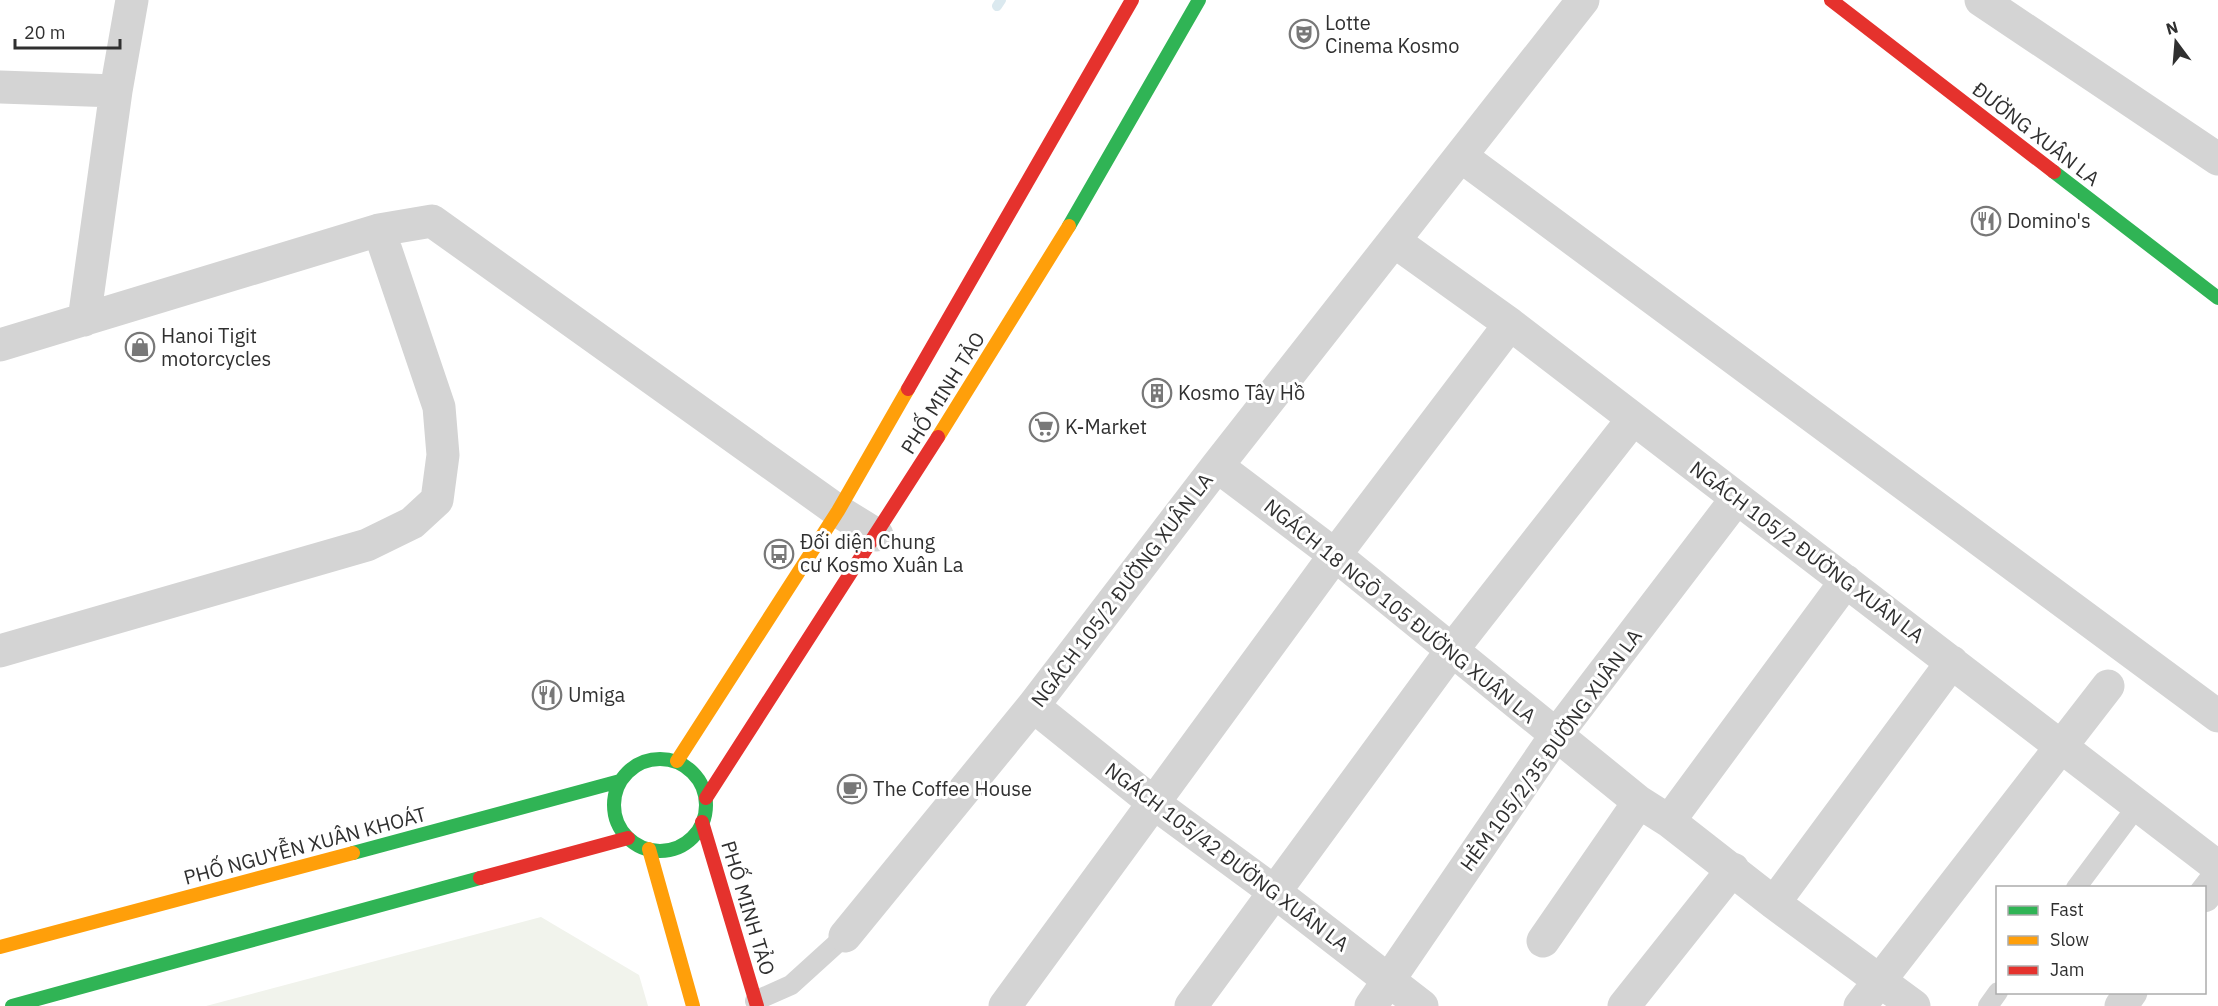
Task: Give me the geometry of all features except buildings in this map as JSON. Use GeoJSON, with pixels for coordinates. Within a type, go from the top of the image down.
{"type":"FeatureCollection","features":[{"type":"Feature","properties":{"kind":"street"},"geometry":{"type":"LineString","coordinates":[[84,320],[116,91],[132,0]]}},
{"type":"Feature","properties":{"kind":"street","name":"PHỐ MINH TẢO"},"geometry":{"type":"LineString","coordinates":[[677,761],[838,511],[1132,0]]}},
{"type":"Feature","properties":{"kind":"street","name":"PHỐ MINH TẢO"},"geometry":{"type":"LineString","coordinates":[[706,798],[877,535],[1089,194],[1199,0]]}},
{"type":"Feature","properties":{"kind":"street","name":"NGÁCH 105/2 ĐƯỜNG XUÂN LA"},"geometry":{"type":"LineString","coordinates":[[845,936],[1033,706],[1217,466],[1462,157],[1582,0]]}},
{"type":"Feature","properties":{"kind":"street","name":"ĐƯỜNG XUÂN LA"},"geometry":{"type":"LineString","coordinates":[[1831,0],[2218,298]]}},
{"type":"Feature","properties":{"kind":"street"},"geometry":{"type":"LineString","coordinates":[[1980,0],[2218,159]]}},
{"type":"Feature","properties":{"kind":"street"},"geometry":{"type":"LineString","coordinates":[[0,87],[116,91]]}},
{"type":"Feature","properties":{"kind":"street"},"geometry":{"type":"LineString","coordinates":[[1462,157],[2218,716]]}},
{"type":"Feature","properties":{"kind":"street"},"geometry":{"type":"LineString","coordinates":[[0,345],[379,230],[432,221],[838,511],[877,535]]}},
{"type":"Feature","properties":{"kind":"street"},"geometry":{"type":"LineString","coordinates":[[0,651],[367,545],[412,523],[437,500],[443,455],[439,406],[379,230]]}},
{"type":"Feature","properties":{"kind":"street","name":"NGÁCH 105/2 ĐƯỜNG XUÂN LA"},"geometry":{"type":"LineString","coordinates":[[1394,241],[1510,324],[2218,867]]}},
{"type":"Feature","properties":{"kind":"street"},"geometry":{"type":"LineString","coordinates":[[1005,1006],[1335,555],[1510,324]]}},
{"type":"Feature","properties":{"kind":"street"},"geometry":{"type":"LineString","coordinates":[[1191,1006],[1452,650],[1633,419]]}},
{"type":"Feature","properties":{"kind":"street","name":"NGÁCH 18 NGÕ 105 ĐƯỜNG XUÂN LA"},"geometry":{"type":"LineString","coordinates":[[1217,466],[1335,555],[1639,802],[1670,821],[1774,903],[1914,1006]]}},
{"type":"Feature","properties":{"kind":"street","name":"HẺM 105/2/35 ĐƯỜNG XUÂN LA"},"geometry":{"type":"LineString","coordinates":[[1380,994],[1556,735],[1737,498]]}},
{"type":"Feature","properties":{"kind":"street"},"geometry":{"type":"LineString","coordinates":[[1670,821],[1845,581]]}},
{"type":"Feature","properties":{"kind":"street"},"geometry":{"type":"LineString","coordinates":[[1774,903],[1952,662]]}},
{"type":"Feature","properties":{"kind":"street"},"geometry":{"type":"LineString","coordinates":[[1860,1006],[2108,686]]}},
{"type":"Feature","properties":{"kind":"street","name":"NGÁCH 105/42 ĐƯỜNG XUÂN LA"},"geometry":{"type":"LineString","coordinates":[[1033,706],[1155,804],[1276,893],[1380,994],[1422,1006]]}},
{"type":"Feature","properties":{"kind":"street"},"geometry":{"type":"LineString","coordinates":[[663,758],[677,761],[696,776],[706,798],[706,814],[689,841],[675,848],[658,851],[649,849],[628,838],[615,816],[614,802],[620,782],[635,766],[649,760],[663,758]]}},
{"type":"Feature","properties":{"kind":"street","name":"PHỐ NGUYỄN XUÂN KHOÁT"},"geometry":{"type":"LineString","coordinates":[[0,947],[620,782]]}},
{"type":"Feature","properties":{"kind":"street"},"geometry":{"type":"LineString","coordinates":[[1543,941],[1639,802]]}},
{"type":"Feature","properties":{"kind":"street","name":"PHỐ MINH TẢO"},"geometry":{"type":"LineString","coordinates":[[702,822],[756,1003]]}},
{"type":"Feature","properties":{"kind":"street"},"geometry":{"type":"LineString","coordinates":[[12,1006],[628,838]]}},
{"type":"Feature","properties":{"kind":"street"},"geometry":{"type":"LineString","coordinates":[[649,849],[693,1006]]}},
{"type":"Feature","properties":{"kind":"street"},"geometry":{"type":"LineString","coordinates":[[1624,1006],[1733,869]]}},
{"type":"Feature","properties":{"kind":"street"},"geometry":{"type":"LineString","coordinates":[[2206,895],[2218,878]]}},
{"type":"Feature","properties":{"kind":"street"},"geometry":{"type":"LineString","coordinates":[[2121,1006],[2130,994]]}},
{"type":"Feature","properties":{"kind":"lane"},"geometry":{"type":"LineString","coordinates":[[2077,886],[2138,805]]}},
{"type":"Feature","properties":{"kind":"lane"},"geometry":{"type":"LineString","coordinates":[[756,1003],[791,985],[845,936]]}},
{"type":"Feature","properties":{"kind":"lane"},"geometry":{"type":"LineString","coordinates":[[1988,1006],[1997,994]]}},
{"type":"Feature","properties":{"kind":"shaded area"},"geometry":{"type":"Polygon","coordinates":[[[541,917],[639,975],[648,1006],[206,1006],[541,917]]]}},
{"type":"Feature","properties":{"kind":"waterway"},"geometry":{"type":"LineString","coordinates":[[997,6],[1001,0]]}},
{"type":"Feature","properties":{"kind":"traffic: fast"},"geometry":{"type":"LineString","coordinates":[[1069,226],[1199,0]]}},
{"type":"Feature","properties":{"kind":"traffic: fast"},"geometry":{"type":"LineString","coordinates":[[2054,172],[2218,298]]}},
{"type":"Feature","properties":{"kind":"traffic: fast"},"geometry":{"type":"LineString","coordinates":[[660,759],[686,767],[698,779],[706,805],[698,831],[686,843],[660,851],[634,843],[622,831],[614,805],[622,779],[634,767],[660,759]]}},
{"type":"Feature","properties":{"kind":"traffic: fast"},"geometry":{"type":"LineString","coordinates":[[353,853],[620,781]]}},
{"type":"Feature","properties":{"kind":"traffic: fast"},"geometry":{"type":"LineString","coordinates":[[12,1006],[480,878]]}},
{"type":"Feature","properties":{"kind":"traffic: slow"},"geometry":{"type":"LineString","coordinates":[[938,437],[1069,226]]}},
{"type":"Feature","properties":{"kind":"traffic: slow"},"geometry":{"type":"LineString","coordinates":[[677,761],[838,511],[908,389]]}},
{"type":"Feature","properties":{"kind":"traffic: slow"},"geometry":{"type":"LineString","coordinates":[[649,849],[693,1006]]}},
{"type":"Feature","properties":{"kind":"traffic: slow"},"geometry":{"type":"LineString","coordinates":[[0,947],[353,853]]}},
{"type":"Feature","properties":{"kind":"traffic: jam"},"geometry":{"type":"LineString","coordinates":[[908,389],[1132,0]]}},
{"type":"Feature","properties":{"kind":"traffic: jam"},"geometry":{"type":"LineString","coordinates":[[1831,0],[2054,172]]}},
{"type":"Feature","properties":{"kind":"traffic: jam"},"geometry":{"type":"LineString","coordinates":[[706,798],[938,437]]}},
{"type":"Feature","properties":{"kind":"traffic: jam"},"geometry":{"type":"LineString","coordinates":[[702,822],[757,1006]]}},
{"type":"Feature","properties":{"kind":"traffic: jam"},"geometry":{"type":"LineString","coordinates":[[480,878],[628,838]]}},
{"type":"Feature","properties":{"kind":"place","name":"Lotte Cinema Kosmo"},"geometry":{"type":"Point","coordinates":[1304,34]}},
{"type":"Feature","properties":{"kind":"place","name":"Domino's"},"geometry":{"type":"Point","coordinates":[1986,221]}},
{"type":"Feature","properties":{"kind":"place","name":"Hanoi Tigit motorcycles"},"geometry":{"type":"Point","coordinates":[140,347]}},
{"type":"Feature","properties":{"kind":"place","name":"Kosmo Tây Hồ"},"geometry":{"type":"Point","coordinates":[1157,393]}},
{"type":"Feature","properties":{"kind":"place","name":"K-Market"},"geometry":{"type":"Point","coordinates":[1044,427]}},
{"type":"Feature","properties":{"kind":"place","name":"Đối diện Chung cư Kosmo Xuân La"},"geometry":{"type":"Point","coordinates":[779,554]}},
{"type":"Feature","properties":{"kind":"place","name":"Umiga"},"geometry":{"type":"Point","coordinates":[547,695]}},
{"type":"Feature","properties":{"kind":"place","name":"The Coffee House"},"geometry":{"type":"Point","coordinates":[852,789]}}]}
